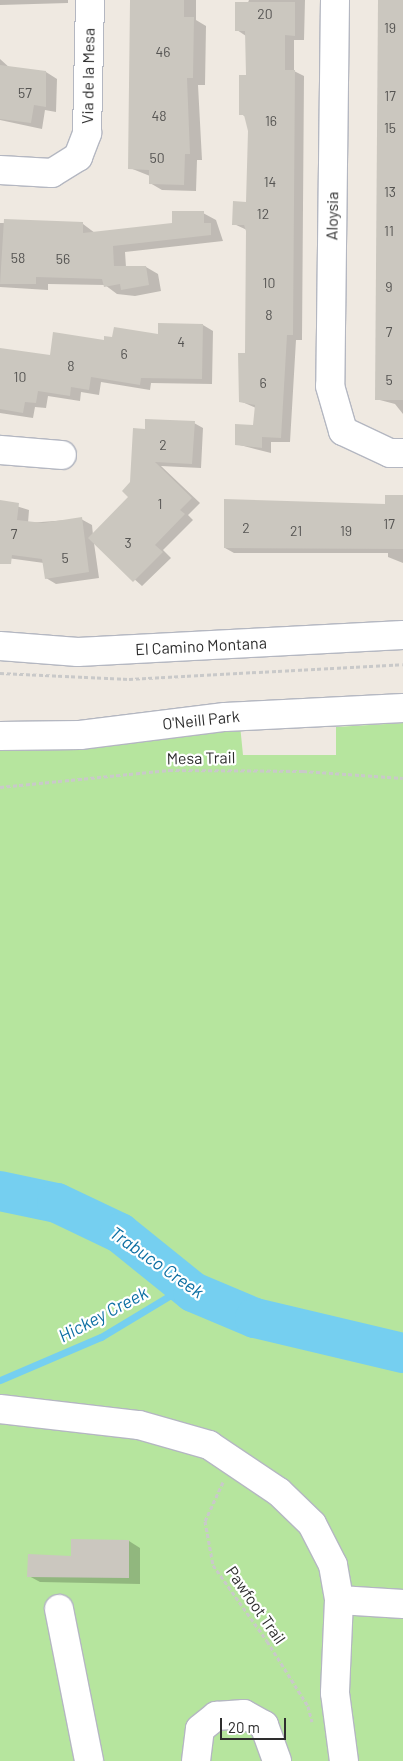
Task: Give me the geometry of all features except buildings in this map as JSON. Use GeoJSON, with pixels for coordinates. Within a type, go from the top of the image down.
{"type":"FeatureCollection","features":[{"type":"Feature","properties":{"kind":"street","name":"Via de la Mesa"},"geometry":{"type":"LineString","coordinates":[[0,170],[52,173],[78,157],[87,133],[90,0]]}},
{"type":"Feature","properties":{"kind":"street","name":"Aloysia"},"geometry":{"type":"LineString","coordinates":[[335,0],[330,386],[343,431],[390,453],[403,453]]}},
{"type":"Feature","properties":{"kind":"street"},"geometry":{"type":"LineString","coordinates":[[0,450],[62,455]]}},
{"type":"Feature","properties":{"kind":"street","name":"El Camino Montana"},"geometry":{"type":"LineString","coordinates":[[0,646],[78,652],[403,635]]}},
{"type":"Feature","properties":{"kind":"street","name":"O'Neill Park"},"geometry":{"type":"LineString","coordinates":[[0,736],[80,735],[225,717],[403,708]]}},
{"type":"Feature","properties":{"kind":"street"},"geometry":{"type":"LineString","coordinates":[[0,1409],[139,1425],[209,1445],[236,1461],[312,1524],[333,1565],[338,1600],[335,1693],[344,1761]]}},
{"type":"Feature","properties":{"kind":"street"},"geometry":{"type":"LineString","coordinates":[[338,1600],[403,1604]]}},
{"type":"Feature","properties":{"kind":"street"},"geometry":{"type":"LineString","coordinates":[[59,1609],[89,1761]]}},
{"type":"Feature","properties":{"kind":"street"},"geometry":{"type":"LineString","coordinates":[[196,1761],[200,1729],[216,1716],[244,1714],[264,1724],[277,1761]]}},
{"type":"Feature","properties":{"kind":"path"},"geometry":{"type":"LineString","coordinates":[[0,674],[129,679],[403,664]]}},
{"type":"Feature","properties":{"kind":"path","name":"Mesa Trail"},"geometry":{"type":"LineString","coordinates":[[0,787],[169,770],[303,771],[403,778]]}},
{"type":"Feature","properties":{"kind":"path","name":"Pawfoot Trail"},"geometry":{"type":"LineString","coordinates":[[236,1461],[213,1498],[206,1521],[213,1565],[308,1706],[315,1733]]}},
{"type":"Feature","properties":{"kind":"green space"},"geometry":{"type":"Polygon","coordinates":[[[403,723],[403,1761],[0,1761],[0,746],[100,747],[240,725],[243,755],[336,755],[336,727],[403,723]]]}},
{"type":"Feature","properties":{"kind":"waterway","name":"Hickey Creek"},"geometry":{"type":"LineString","coordinates":[[0,1191],[57,1203],[120,1233],[193,1292],[255,1318],[403,1353]]}},
{"type":"Feature","properties":{"kind":"waterway","name":"Hickey Creek"},"geometry":{"type":"LineString","coordinates":[[0,1380],[101,1337],[169,1296],[193,1292]]}},
{"type":"Feature","properties":{"kind":"water label","name":"Trabuco Creek"},"geometry":{"type":"Point","coordinates":[157,1262]}}]}
